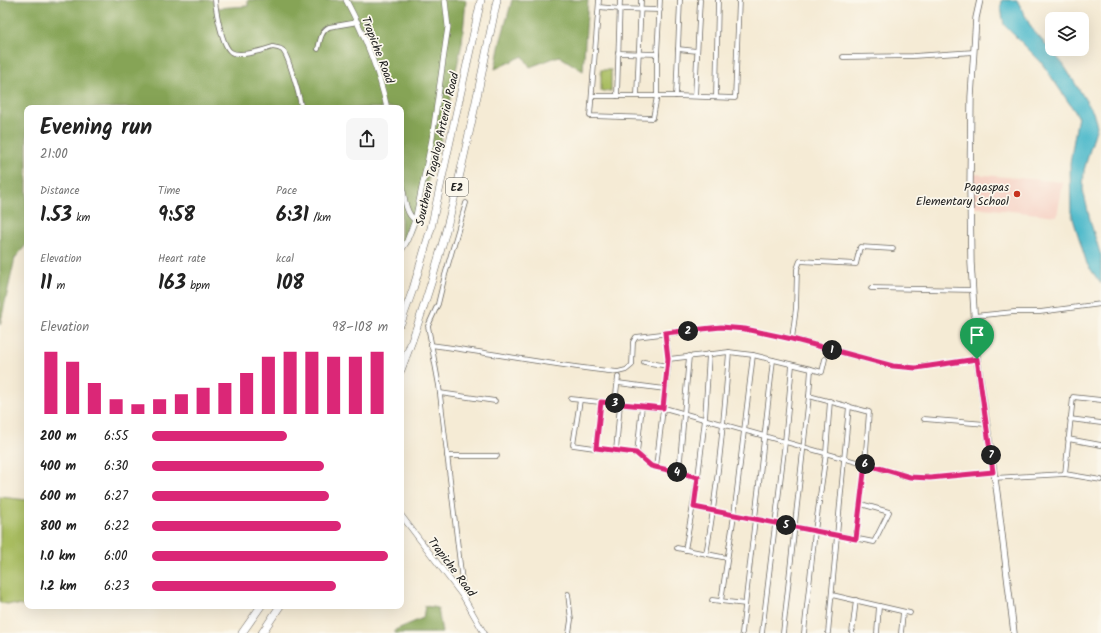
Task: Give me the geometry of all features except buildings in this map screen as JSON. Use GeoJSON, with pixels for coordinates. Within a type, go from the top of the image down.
{"type":"FeatureCollection","features":[{"type":"Feature","properties":{"kind":"highway","name":"Southern Tagalog Arterial Road"},"geometry":{"type":"LineString","coordinates":[[404,314],[431,228],[481,0]]}},
{"type":"Feature","properties":{"kind":"highway","name":"E2"},"geometry":{"type":"LineString","coordinates":[[404,362],[429,292],[447,230],[467,145],[497,0]]}},
{"type":"Feature","properties":{"kind":"highway"},"geometry":{"type":"LineString","coordinates":[[242,633],[259,609]]}},
{"type":"Feature","properties":{"kind":"highway"},"geometry":{"type":"LineString","coordinates":[[262,633],[278,609]]}},
{"type":"Feature","properties":{"kind":"main road"},"geometry":{"type":"LineString","coordinates":[[980,0],[976,18],[974,52],[970,189],[974,316],[977,359],[994,475],[1014,633]]}},
{"type":"Feature","properties":{"kind":"street"},"geometry":{"type":"LineString","coordinates":[[215,0],[216,15],[226,47],[232,53],[240,54],[273,47],[279,48],[284,52],[300,105]]}},
{"type":"Feature","properties":{"kind":"street","name":"Trapiche Road"},"geometry":{"type":"LineString","coordinates":[[346,0],[358,22],[383,91],[385,105]]}},
{"type":"Feature","properties":{"kind":"street"},"geometry":{"type":"LineString","coordinates":[[404,242],[415,220],[432,139],[448,27],[445,0]]}},
{"type":"Feature","properties":{"kind":"street"},"geometry":{"type":"LineString","coordinates":[[599,0],[590,116],[653,118],[657,96],[657,54],[660,0]]}},
{"type":"Feature","properties":{"kind":"street"},"geometry":{"type":"LineString","coordinates":[[617,96],[620,0]]}},
{"type":"Feature","properties":{"kind":"street"},"geometry":{"type":"LineString","coordinates":[[637,95],[641,0]]}},
{"type":"Feature","properties":{"kind":"street"},"geometry":{"type":"LineString","coordinates":[[676,96],[680,0]]}},
{"type":"Feature","properties":{"kind":"street"},"geometry":{"type":"LineString","coordinates":[[695,96],[700,0]]}},
{"type":"Feature","properties":{"kind":"street"},"geometry":{"type":"LineString","coordinates":[[716,97],[718,0]]}},
{"type":"Feature","properties":{"kind":"street"},"geometry":{"type":"LineString","coordinates":[[592,96],[637,95],[735,98],[739,0]]}},
{"type":"Feature","properties":{"kind":"street"},"geometry":{"type":"LineString","coordinates":[[598,7],[660,10]]}},
{"type":"Feature","properties":{"kind":"street"},"geometry":{"type":"LineString","coordinates":[[318,49],[325,29],[328,27],[358,22]]}},
{"type":"Feature","properties":{"kind":"street"},"geometry":{"type":"LineString","coordinates":[[678,49],[697,51]]}},
{"type":"Feature","properties":{"kind":"street"},"geometry":{"type":"LineString","coordinates":[[618,52],[657,54]]}},
{"type":"Feature","properties":{"kind":"street"},"geometry":{"type":"LineString","coordinates":[[842,57],[913,56],[974,52]]}},
{"type":"Feature","properties":{"kind":"street"},"geometry":{"type":"LineString","coordinates":[[404,193],[411,217],[415,220]]}},
{"type":"Feature","properties":{"kind":"street"},"geometry":{"type":"LineString","coordinates":[[464,598],[440,393],[428,326],[438,304],[466,203]]}},
{"type":"Feature","properties":{"kind":"street"},"geometry":{"type":"LineString","coordinates":[[792,339],[796,308],[797,269],[800,261],[856,264],[860,247],[893,249]]}},
{"type":"Feature","properties":{"kind":"street"},"geometry":{"type":"LineString","coordinates":[[871,288],[973,290]]}},
{"type":"Feature","properties":{"kind":"street"},"geometry":{"type":"LineString","coordinates":[[974,316],[1014,312],[1040,312],[1101,304]]}},
{"type":"Feature","properties":{"kind":"street"},"geometry":{"type":"LineString","coordinates":[[431,345],[481,351],[558,365],[618,372],[626,370],[632,365],[633,342],[636,337],[721,327],[745,329],[792,339],[893,366],[916,368],[977,359]]}},
{"type":"Feature","properties":{"kind":"street"},"geometry":{"type":"LineString","coordinates":[[656,467],[668,366],[665,333]]}},
{"type":"Feature","properties":{"kind":"street"},"geometry":{"type":"LineString","coordinates":[[668,359],[729,352],[753,355],[822,372],[825,359]]}},
{"type":"Feature","properties":{"kind":"street"},"geometry":{"type":"LineString","coordinates":[[706,554],[714,511],[724,425],[729,352]]}},
{"type":"Feature","properties":{"kind":"street"},"geometry":{"type":"LineString","coordinates":[[685,550],[694,507],[698,477],[705,419],[709,354]]}},
{"type":"Feature","properties":{"kind":"street"},"geometry":{"type":"LineString","coordinates":[[721,601],[734,515],[753,355]]}},
{"type":"Feature","properties":{"kind":"street"},"geometry":{"type":"LineString","coordinates":[[678,472],[689,356]]}},
{"type":"Feature","properties":{"kind":"street"},"geometry":{"type":"LineString","coordinates":[[742,633],[773,360]]}},
{"type":"Feature","properties":{"kind":"street"},"geometry":{"type":"LineString","coordinates":[[644,362],[668,366]]}},
{"type":"Feature","properties":{"kind":"street"},"geometry":{"type":"LineString","coordinates":[[762,633],[785,442],[792,365]]}},
{"type":"Feature","properties":{"kind":"street"},"geometry":{"type":"LineString","coordinates":[[783,633],[812,369]]}},
{"type":"Feature","properties":{"kind":"street"},"geometry":{"type":"LineString","coordinates":[[615,403],[618,377]]}},
{"type":"Feature","properties":{"kind":"street"},"geometry":{"type":"LineString","coordinates":[[618,383],[665,389]]}},
{"type":"Feature","properties":{"kind":"street"},"geometry":{"type":"LineString","coordinates":[[440,393],[495,401]]}},
{"type":"Feature","properties":{"kind":"street"},"geometry":{"type":"LineString","coordinates":[[809,396],[869,412],[865,464],[856,539]]}},
{"type":"Feature","properties":{"kind":"street"},"geometry":{"type":"LineString","coordinates":[[1065,474],[1073,397],[1101,400]]}},
{"type":"Feature","properties":{"kind":"street"},"geometry":{"type":"LineString","coordinates":[[571,399],[663,408],[910,477],[930,478],[1065,474],[1101,480]]}},
{"type":"Feature","properties":{"kind":"street"},"geometry":{"type":"LineString","coordinates":[[580,400],[574,446],[636,453],[651,466],[698,477]]}},
{"type":"Feature","properties":{"kind":"street"},"geometry":{"type":"LineString","coordinates":[[804,633],[815,531],[826,453],[830,401]]}},
{"type":"Feature","properties":{"kind":"street"},"geometry":{"type":"LineString","coordinates":[[596,448],[601,402]]}},
{"type":"Feature","properties":{"kind":"street"},"geometry":{"type":"LineString","coordinates":[[616,451],[620,404]]}},
{"type":"Feature","properties":{"kind":"street"},"geometry":{"type":"LineString","coordinates":[[636,453],[642,406]]}},
{"type":"Feature","properties":{"kind":"street"},"geometry":{"type":"LineString","coordinates":[[828,633],[849,406]]}},
{"type":"Feature","properties":{"kind":"street"},"geometry":{"type":"LineString","coordinates":[[924,419],[986,424]]}},
{"type":"Feature","properties":{"kind":"street"},"geometry":{"type":"LineString","coordinates":[[1070,419],[1101,423]]}},
{"type":"Feature","properties":{"kind":"street"},"geometry":{"type":"LineString","coordinates":[[1068,439],[1101,445]]}},
{"type":"Feature","properties":{"kind":"street"},"geometry":{"type":"LineString","coordinates":[[447,456],[497,456]]}},
{"type":"Feature","properties":{"kind":"street"},"geometry":{"type":"LineString","coordinates":[[694,507],[874,542],[889,512],[860,504]]}},
{"type":"Feature","properties":{"kind":"street","name":"Trapiche Road"},"geometry":{"type":"LineString","coordinates":[[404,519],[464,598],[484,633]]}},
{"type":"Feature","properties":{"kind":"street"},"geometry":{"type":"LineString","coordinates":[[677,548],[727,558]]}},
{"type":"Feature","properties":{"kind":"street"},"geometry":{"type":"LineString","coordinates":[[568,594],[571,620],[569,633]]}},
{"type":"Feature","properties":{"kind":"street"},"geometry":{"type":"LineString","coordinates":[[832,595],[910,613]]}},
{"type":"Feature","properties":{"kind":"street"},"geometry":{"type":"LineString","coordinates":[[712,600],[745,604]]}},
{"type":"Feature","properties":{"kind":"street"},"geometry":{"type":"LineString","coordinates":[[852,633],[856,600]]}},
{"type":"Feature","properties":{"kind":"street"},"geometry":{"type":"LineString","coordinates":[[876,633],[879,606]]}},
{"type":"Feature","properties":{"kind":"street"},"geometry":{"type":"LineString","coordinates":[[901,633],[903,612]]}},
{"type":"Feature","properties":{"kind":"shaded area","name":"Pagaspas Elementary School"},"geometry":{"type":"Polygon","coordinates":[[[973,174],[1063,182],[1057,216],[973,207],[973,174]]]}},
{"type":"Feature","properties":{"kind":"green space"},"geometry":{"type":"Polygon","coordinates":[[[0,0],[212,0],[216,8],[248,6],[248,0],[466,0],[462,43],[441,140],[406,243],[404,243],[404,105],[24,105],[24,248],[15,258],[0,325],[0,0]]]}},
{"type":"Feature","properties":{"kind":"green space"},"geometry":{"type":"Polygon","coordinates":[[[512,0],[588,0],[583,71],[559,56],[530,67],[523,56],[495,69],[500,43],[512,0]]]}},
{"type":"Feature","properties":{"kind":"green space"},"geometry":{"type":"Polygon","coordinates":[[[601,70],[611,70],[611,91],[601,91],[601,70]]]}},
{"type":"Feature","properties":{"kind":"green space"},"geometry":{"type":"Polygon","coordinates":[[[0,497],[24,500],[24,606],[0,603],[0,497]]]}},
{"type":"Feature","properties":{"kind":"green space"},"geometry":{"type":"Polygon","coordinates":[[[425,606],[438,608],[442,633],[395,633],[395,630],[423,618],[425,606]]]}},
{"type":"Feature","properties":{"kind":"water"},"geometry":{"type":"Polygon","coordinates":[[[1002,0],[1017,0],[1032,29],[1045,44],[1045,56],[1056,56],[1063,64],[1093,112],[1097,126],[1084,170],[1083,190],[1091,224],[1101,256],[1101,284],[1087,264],[1071,212],[1070,163],[1078,116],[1041,62],[1004,25],[1001,7],[1002,0]]]}},
{"type":"Feature","properties":{"kind":"place","name":"Pagaspas Elementary School"},"geometry":{"type":"Point","coordinates":[1017,194]}},
{"type":"Feature","properties":{"kind":"route"},"geometry":{"type":"LineString","coordinates":[[721,327],[745,329],[792,339],[893,366],[916,368],[977,359],[993,472],[930,478],[910,477],[865,464],[856,539],[694,507],[698,477],[651,466],[636,453],[596,448],[601,402],[663,408],[668,359],[665,333],[721,327]]}}]}
